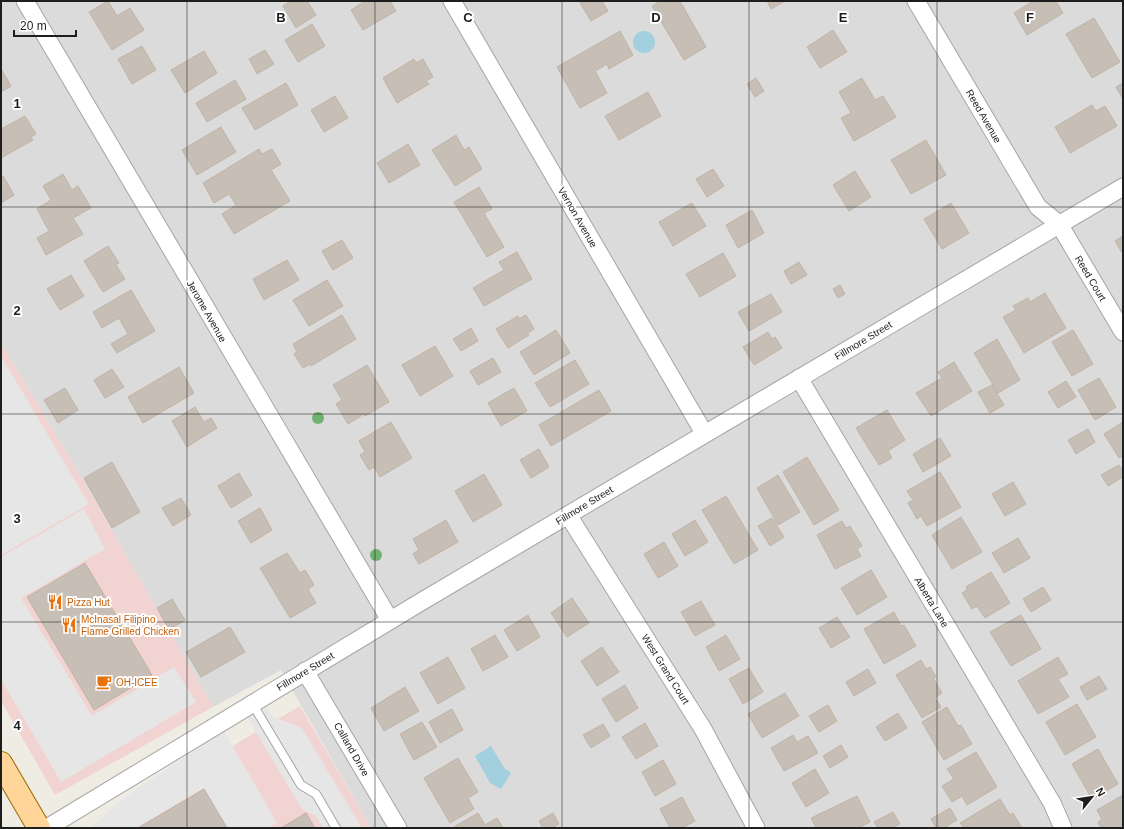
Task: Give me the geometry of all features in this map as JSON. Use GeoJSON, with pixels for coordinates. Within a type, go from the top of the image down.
{"type":"FeatureCollection","features":[{"type":"Feature","properties":{"kind":"main road"},"geometry":{"type":"LineString","coordinates":[[1,763],[39,828]]}},
{"type":"Feature","properties":{"kind":"street","name":"Jerome Avenue"},"geometry":{"type":"LineString","coordinates":[[25,1],[390,620]]}},
{"type":"Feature","properties":{"kind":"street","name":"Vernon Avenue"},"geometry":{"type":"LineString","coordinates":[[452,1],[704,433]]}},
{"type":"Feature","properties":{"kind":"street","name":"Reed Avenue"},"geometry":{"type":"LineString","coordinates":[[916,1],[1038,207],[1059,224]]}},
{"type":"Feature","properties":{"kind":"street","name":"Fillmore Street"},"geometry":{"type":"LineString","coordinates":[[47,828],[390,620],[704,433],[1123,187]]}},
{"type":"Feature","properties":{"kind":"street","name":"Reed Court"},"geometry":{"type":"LineString","coordinates":[[1059,224],[1123,332]]}},
{"type":"Feature","properties":{"kind":"street","name":"Alberta Lane"},"geometry":{"type":"LineString","coordinates":[[799,378],[1052,803],[1063,828]]}},
{"type":"Feature","properties":{"kind":"street","name":"West Grand Court"},"geometry":{"type":"LineString","coordinates":[[568,515],[703,729],[756,828]]}},
{"type":"Feature","properties":{"kind":"street","name":"Calland Drive"},"geometry":{"type":"LineString","coordinates":[[305,671],[398,828]]}},
{"type":"Feature","properties":{"kind":"lane"},"geometry":{"type":"LineString","coordinates":[[252,703],[301,785],[316,794],[336,828]]}},
{"type":"Feature","properties":{"kind":"shaded area"},"geometry":{"type":"Polygon","coordinates":[[[1,1],[1123,1],[1123,828],[371,828],[281,670],[213,707],[95,501],[1,343],[1,1]]]}},
{"type":"Feature","properties":{"kind":"shaded area"},"geometry":{"type":"Polygon","coordinates":[[[1,343],[95,501],[213,707],[55,795],[1,701],[1,343]]]}},
{"type":"Feature","properties":{"kind":"shaded area"},"geometry":{"type":"Polygon","coordinates":[[[1,356],[89,504],[1,555],[1,356]]]}},
{"type":"Feature","properties":{"kind":"shaded area"},"geometry":{"type":"Polygon","coordinates":[[[84,509],[105,549],[21,598],[92,716],[174,667],[196,702],[61,782],[1,679],[1,557],[84,509]]]}},
{"type":"Feature","properties":{"kind":"shaded area"},"geometry":{"type":"Polygon","coordinates":[[[266,706],[273,717],[302,728],[362,828],[323,828],[316,816],[302,809],[247,717],[266,706]]]}},
{"type":"Feature","properties":{"kind":"shaded area"},"geometry":{"type":"Polygon","coordinates":[[[300,706],[371,828],[94,828],[300,706]]]}},
{"type":"Feature","properties":{"kind":"shaded area"},"geometry":{"type":"Polygon","coordinates":[[[224,731],[277,823],[268,828],[228,828],[204,788],[136,828],[91,828],[119,801],[224,731]]]}},
{"type":"Feature","properties":{"kind":"water"},"geometry":{"type":"Polygon","coordinates":[[[644,31],[652,34],[655,42],[652,50],[644,53],[636,50],[633,42],[636,34],[644,31]]]}},
{"type":"Feature","properties":{"kind":"water"},"geometry":{"type":"Polygon","coordinates":[[[491,746],[505,769],[511,773],[501,789],[490,783],[475,756],[491,746]]]}},
{"type":"Feature","properties":{"kind":"building"},"geometry":{"type":"Polygon","coordinates":[[[108,1],[117,16],[130,8],[144,30],[112,50],[89,12],[108,1]]]}},
{"type":"Feature","properties":{"kind":"building"},"geometry":{"type":"Polygon","coordinates":[[[291,1],[307,1],[316,15],[296,28],[283,6],[291,1]]]}},
{"type":"Feature","properties":{"kind":"building"},"geometry":{"type":"Polygon","coordinates":[[[365,1],[390,1],[396,11],[363,30],[351,10],[365,1]]]}},
{"type":"Feature","properties":{"kind":"building"},"geometry":{"type":"Polygon","coordinates":[[[579,1],[602,1],[608,11],[591,21],[579,1]]]}},
{"type":"Feature","properties":{"kind":"building"},"geometry":{"type":"Polygon","coordinates":[[[661,1],[680,1],[706,47],[684,60],[652,6],[661,1]]]}},
{"type":"Feature","properties":{"kind":"building"},"geometry":{"type":"Polygon","coordinates":[[[767,1],[785,1],[771,9],[767,1]]]}},
{"type":"Feature","properties":{"kind":"building"},"geometry":{"type":"Polygon","coordinates":[[[1033,1],[1056,1],[1063,13],[1027,35],[1014,13],[1033,1]]]}},
{"type":"Feature","properties":{"kind":"building"},"geometry":{"type":"Polygon","coordinates":[[[1094,18],[1120,62],[1092,78],[1066,34],[1094,18]]]}},
{"type":"Feature","properties":{"kind":"building"},"geometry":{"type":"Polygon","coordinates":[[[312,24],[325,46],[298,62],[285,40],[312,24]]]}},
{"type":"Feature","properties":{"kind":"building"},"geometry":{"type":"Polygon","coordinates":[[[833,30],[847,52],[820,68],[807,47],[833,30]]]}},
{"type":"Feature","properties":{"kind":"building"},"geometry":{"type":"Polygon","coordinates":[[[620,31],[633,55],[609,69],[607,64],[595,71],[607,93],[580,108],[557,67],[620,31]]]}},
{"type":"Feature","properties":{"kind":"building"},"geometry":{"type":"Polygon","coordinates":[[[142,46],[156,70],[132,84],[118,59],[142,46]]]}},
{"type":"Feature","properties":{"kind":"building"},"geometry":{"type":"Polygon","coordinates":[[[265,50],[274,64],[257,74],[249,59],[265,50]]]}},
{"type":"Feature","properties":{"kind":"building"},"geometry":{"type":"Polygon","coordinates":[[[204,51],[217,73],[185,93],[171,70],[204,51]]]}},
{"type":"Feature","properties":{"kind":"building"},"geometry":{"type":"Polygon","coordinates":[[[414,59],[416,63],[423,59],[433,77],[426,81],[429,84],[397,103],[383,78],[414,59]]]}},
{"type":"Feature","properties":{"kind":"building"},"geometry":{"type":"Polygon","coordinates":[[[1,69],[11,86],[1,92],[1,69]]]}},
{"type":"Feature","properties":{"kind":"building"},"geometry":{"type":"Polygon","coordinates":[[[756,78],[764,91],[755,97],[747,84],[756,78]]]}},
{"type":"Feature","properties":{"kind":"building"},"geometry":{"type":"Polygon","coordinates":[[[862,78],[875,100],[883,96],[896,117],[854,141],[841,118],[851,113],[839,92],[862,78]]]}},
{"type":"Feature","properties":{"kind":"building"},"geometry":{"type":"Polygon","coordinates":[[[235,80],[246,99],[207,122],[196,103],[235,80]]]}},
{"type":"Feature","properties":{"kind":"building"},"geometry":{"type":"Polygon","coordinates":[[[286,83],[298,105],[255,130],[242,108],[286,83]]]}},
{"type":"Feature","properties":{"kind":"building"},"geometry":{"type":"Polygon","coordinates":[[[1123,83],[1123,99],[1116,87],[1123,83]]]}},
{"type":"Feature","properties":{"kind":"building"},"geometry":{"type":"Polygon","coordinates":[[[648,92],[661,116],[619,140],[605,116],[648,92]]]}},
{"type":"Feature","properties":{"kind":"building"},"geometry":{"type":"Polygon","coordinates":[[[335,96],[348,118],[324,132],[311,110],[335,96]]]}},
{"type":"Feature","properties":{"kind":"building"},"geometry":{"type":"Polygon","coordinates":[[[1092,105],[1096,111],[1105,106],[1117,126],[1070,153],[1055,127],[1092,105]]]}},
{"type":"Feature","properties":{"kind":"building"},"geometry":{"type":"Polygon","coordinates":[[[25,116],[36,134],[31,137],[33,140],[1,158],[1,129],[25,116]]]}},
{"type":"Feature","properties":{"kind":"building"},"geometry":{"type":"Polygon","coordinates":[[[221,127],[236,152],[197,175],[182,150],[221,127]]]}},
{"type":"Feature","properties":{"kind":"building"},"geometry":{"type":"Polygon","coordinates":[[[456,135],[464,150],[469,147],[482,169],[455,186],[432,150],[456,135]]]}},
{"type":"Feature","properties":{"kind":"building"},"geometry":{"type":"Polygon","coordinates":[[[926,140],[946,175],[911,194],[891,160],[926,140]]]}},
{"type":"Feature","properties":{"kind":"building"},"geometry":{"type":"Polygon","coordinates":[[[408,144],[420,165],[389,183],[377,163],[408,144]]]}},
{"type":"Feature","properties":{"kind":"building"},"geometry":{"type":"Polygon","coordinates":[[[259,149],[262,154],[272,149],[281,164],[271,170],[290,201],[234,234],[222,214],[236,205],[229,194],[214,203],[203,183],[259,149]]]}},
{"type":"Feature","properties":{"kind":"building"},"geometry":{"type":"Polygon","coordinates":[[[713,169],[724,186],[707,197],[696,179],[713,169]]]}},
{"type":"Feature","properties":{"kind":"building"},"geometry":{"type":"Polygon","coordinates":[[[855,171],[871,197],[849,211],[833,185],[855,171]]]}},
{"type":"Feature","properties":{"kind":"building"},"geometry":{"type":"Polygon","coordinates":[[[63,174],[72,190],[78,186],[91,208],[73,218],[83,234],[46,255],[37,238],[49,231],[37,209],[51,200],[43,186],[63,174]]]}},
{"type":"Feature","properties":{"kind":"building"},"geometry":{"type":"Polygon","coordinates":[[[3,176],[14,195],[1,203],[1,177],[3,176]]]}},
{"type":"Feature","properties":{"kind":"building"},"geometry":{"type":"Polygon","coordinates":[[[479,187],[492,209],[484,213],[504,247],[487,257],[454,202],[479,187]]]}},
{"type":"Feature","properties":{"kind":"building"},"geometry":{"type":"Polygon","coordinates":[[[692,203],[706,226],[673,246],[659,222],[692,203]]]}},
{"type":"Feature","properties":{"kind":"building"},"geometry":{"type":"Polygon","coordinates":[[[951,203],[969,233],[942,249],[924,219],[951,203]]]}},
{"type":"Feature","properties":{"kind":"building"},"geometry":{"type":"Polygon","coordinates":[[[752,210],[764,233],[738,248],[726,225],[752,210]]]}},
{"type":"Feature","properties":{"kind":"building"},"geometry":{"type":"Polygon","coordinates":[[[1123,236],[1123,254],[1115,241],[1123,236]]]}},
{"type":"Feature","properties":{"kind":"building"},"geometry":{"type":"Polygon","coordinates":[[[342,240],[353,258],[333,270],[322,251],[342,240]]]}},
{"type":"Feature","properties":{"kind":"building"},"geometry":{"type":"Polygon","coordinates":[[[108,246],[119,263],[116,265],[125,279],[103,292],[84,261],[108,246]]]}},
{"type":"Feature","properties":{"kind":"building"},"geometry":{"type":"Polygon","coordinates":[[[517,252],[532,279],[484,306],[473,288],[504,270],[499,262],[517,252]]]}},
{"type":"Feature","properties":{"kind":"building"},"geometry":{"type":"Polygon","coordinates":[[[723,253],[736,276],[700,297],[686,274],[723,253]]]}},
{"type":"Feature","properties":{"kind":"building"},"geometry":{"type":"Polygon","coordinates":[[[287,260],[299,280],[264,300],[253,279],[287,260]]]}},
{"type":"Feature","properties":{"kind":"building"},"geometry":{"type":"Polygon","coordinates":[[[799,262],[807,275],[791,284],[784,271],[799,262]]]}},
{"type":"Feature","properties":{"kind":"building"},"geometry":{"type":"Polygon","coordinates":[[[71,275],[84,296],[60,310],[47,289],[71,275]]]}},
{"type":"Feature","properties":{"kind":"building"},"geometry":{"type":"Polygon","coordinates":[[[327,280],[343,306],[309,326],[293,300],[327,280]]]}},
{"type":"Feature","properties":{"kind":"building"},"geometry":{"type":"Polygon","coordinates":[[[840,285],[845,294],[838,298],[833,289],[840,285]]]}},
{"type":"Feature","properties":{"kind":"building"},"geometry":{"type":"Polygon","coordinates":[[[131,290],[155,331],[117,353],[111,344],[128,334],[119,318],[102,328],[93,312],[131,290]]]}},
{"type":"Feature","properties":{"kind":"building"},"geometry":{"type":"Polygon","coordinates":[[[1045,293],[1066,328],[1024,353],[1003,317],[1016,310],[1013,306],[1028,298],[1030,302],[1045,293]]]}},
{"type":"Feature","properties":{"kind":"building"},"geometry":{"type":"Polygon","coordinates":[[[771,294],[782,312],[749,331],[738,312],[771,294]]]}},
{"type":"Feature","properties":{"kind":"building"},"geometry":{"type":"Polygon","coordinates":[[[342,315],[356,339],[311,366],[310,364],[303,368],[294,354],[297,352],[293,344],[342,315]]]}},
{"type":"Feature","properties":{"kind":"building"},"geometry":{"type":"Polygon","coordinates":[[[526,315],[534,329],[527,334],[529,335],[508,348],[496,329],[518,316],[519,319],[526,315]]]}},
{"type":"Feature","properties":{"kind":"building"},"geometry":{"type":"Polygon","coordinates":[[[471,328],[478,341],[461,351],[453,339],[471,328]]]}},
{"type":"Feature","properties":{"kind":"building"},"geometry":{"type":"Polygon","coordinates":[[[556,330],[570,353],[534,375],[520,352],[556,330]]]}},
{"type":"Feature","properties":{"kind":"building"},"geometry":{"type":"Polygon","coordinates":[[[1073,330],[1093,364],[1072,376],[1052,342],[1073,330]]]}},
{"type":"Feature","properties":{"kind":"building"},"geometry":{"type":"Polygon","coordinates":[[[768,332],[772,339],[775,337],[782,348],[754,365],[743,347],[768,332]]]}},
{"type":"Feature","properties":{"kind":"building"},"geometry":{"type":"Polygon","coordinates":[[[997,339],[1020,380],[998,393],[974,353],[997,339]]]}},
{"type":"Feature","properties":{"kind":"building"},"geometry":{"type":"Polygon","coordinates":[[[435,346],[453,376],[420,396],[402,365],[435,346]]]}},
{"type":"Feature","properties":{"kind":"building"},"geometry":{"type":"Polygon","coordinates":[[[493,358],[501,372],[478,385],[470,371],[493,358]]]}},
{"type":"Feature","properties":{"kind":"building"},"geometry":{"type":"Polygon","coordinates":[[[575,360],[589,384],[550,407],[535,383],[575,360]]]}},
{"type":"Feature","properties":{"kind":"building"},"geometry":{"type":"Polygon","coordinates":[[[954,362],[972,391],[931,416],[916,393],[942,378],[938,372],[954,362]]]}},
{"type":"Feature","properties":{"kind":"building"},"geometry":{"type":"Polygon","coordinates":[[[367,365],[389,402],[365,416],[364,414],[348,424],[336,404],[342,400],[333,385],[367,365]]]}},
{"type":"Feature","properties":{"kind":"building"},"geometry":{"type":"Polygon","coordinates":[[[179,367],[194,393],[143,423],[128,397],[179,367]]]}},
{"type":"Feature","properties":{"kind":"building"},"geometry":{"type":"Polygon","coordinates":[[[112,369],[124,387],[105,398],[94,380],[112,369]]]}},
{"type":"Feature","properties":{"kind":"building"},"geometry":{"type":"Polygon","coordinates":[[[1099,378],[1116,407],[1095,420],[1078,390],[1099,378]]]}},
{"type":"Feature","properties":{"kind":"building"},"geometry":{"type":"Polygon","coordinates":[[[1066,381],[1076,397],[1058,408],[1048,392],[1066,381]]]}},
{"type":"Feature","properties":{"kind":"building"},"geometry":{"type":"Polygon","coordinates":[[[992,385],[1004,405],[990,413],[978,392],[992,385]]]}},
{"type":"Feature","properties":{"kind":"building"},"geometry":{"type":"Polygon","coordinates":[[[65,388],[78,410],[58,423],[44,400],[65,388]]]}},
{"type":"Feature","properties":{"kind":"building"},"geometry":{"type":"Polygon","coordinates":[[[514,388],[527,411],[501,426],[488,403],[514,388]]]}},
{"type":"Feature","properties":{"kind":"building"},"geometry":{"type":"Polygon","coordinates":[[[599,390],[611,411],[551,446],[539,425],[599,390]]]}},
{"type":"Feature","properties":{"kind":"building"},"geometry":{"type":"Polygon","coordinates":[[[195,407],[204,422],[211,418],[217,428],[187,447],[172,421],[195,407]]]}},
{"type":"Feature","properties":{"kind":"building"},"geometry":{"type":"Polygon","coordinates":[[[887,410],[905,440],[888,451],[892,458],[879,465],[856,428],[887,410]]]}},
{"type":"Feature","properties":{"kind":"building"},"geometry":{"type":"Polygon","coordinates":[[[391,422],[412,458],[380,477],[374,467],[369,470],[360,455],[365,452],[359,441],[391,422]]]}},
{"type":"Feature","properties":{"kind":"building"},"geometry":{"type":"Polygon","coordinates":[[[1123,422],[1123,456],[1119,458],[1104,434],[1123,422]]]}},
{"type":"Feature","properties":{"kind":"building"},"geometry":{"type":"Polygon","coordinates":[[[1088,429],[1095,442],[1076,454],[1068,440],[1088,429]]]}},
{"type":"Feature","properties":{"kind":"building"},"geometry":{"type":"Polygon","coordinates":[[[940,438],[951,456],[923,472],[913,454],[940,438]]]}},
{"type":"Feature","properties":{"kind":"building"},"geometry":{"type":"Polygon","coordinates":[[[539,449],[549,467],[531,478],[520,460],[539,449]]]}},
{"type":"Feature","properties":{"kind":"building"},"geometry":{"type":"Polygon","coordinates":[[[807,457],[839,510],[814,525],[783,472],[807,457]]]}},
{"type":"Feature","properties":{"kind":"building"},"geometry":{"type":"Polygon","coordinates":[[[112,462],[140,512],[112,528],[84,478],[112,462]]]}},
{"type":"Feature","properties":{"kind":"building"},"geometry":{"type":"Polygon","coordinates":[[[1119,465],[1123,472],[1123,477],[1108,486],[1101,475],[1119,465]]]}},
{"type":"Feature","properties":{"kind":"building"},"geometry":{"type":"Polygon","coordinates":[[[940,472],[961,507],[927,526],[921,516],[917,519],[908,503],[913,500],[907,491],[940,472]]]}},
{"type":"Feature","properties":{"kind":"building"},"geometry":{"type":"Polygon","coordinates":[[[239,473],[252,495],[231,508],[218,486],[239,473]]]}},
{"type":"Feature","properties":{"kind":"building"},"geometry":{"type":"Polygon","coordinates":[[[484,474],[502,505],[473,522],[455,491],[484,474]]]}},
{"type":"Feature","properties":{"kind":"building"},"geometry":{"type":"Polygon","coordinates":[[[778,475],[800,512],[778,525],[757,488],[778,475]]]}},
{"type":"Feature","properties":{"kind":"building"},"geometry":{"type":"Polygon","coordinates":[[[1013,482],[1026,504],[1005,516],[992,494],[1013,482]]]}},
{"type":"Feature","properties":{"kind":"building"},"geometry":{"type":"Polygon","coordinates":[[[726,496],[758,550],[734,564],[702,510],[726,496]]]}},
{"type":"Feature","properties":{"kind":"building"},"geometry":{"type":"Polygon","coordinates":[[[181,498],[191,515],[173,526],[162,508],[181,498]]]}},
{"type":"Feature","properties":{"kind":"building"},"geometry":{"type":"Polygon","coordinates":[[[260,508],[272,530],[251,543],[238,521],[260,508]]]}},
{"type":"Feature","properties":{"kind":"building"},"geometry":{"type":"Polygon","coordinates":[[[961,517],[982,552],[952,569],[932,535],[961,517]]]}},
{"type":"Feature","properties":{"kind":"building"},"geometry":{"type":"Polygon","coordinates":[[[772,518],[784,537],[770,546],[758,526],[772,518]]]}},
{"type":"Feature","properties":{"kind":"building"},"geometry":{"type":"Polygon","coordinates":[[[446,520],[458,542],[419,564],[413,554],[419,550],[413,539],[446,520]]]}},
{"type":"Feature","properties":{"kind":"building"},"geometry":{"type":"Polygon","coordinates":[[[695,520],[708,542],[685,556],[672,534],[695,520]]]}},
{"type":"Feature","properties":{"kind":"building"},"geometry":{"type":"Polygon","coordinates":[[[842,521],[846,528],[850,526],[862,546],[857,549],[861,556],[835,569],[817,535],[842,521]]]}},
{"type":"Feature","properties":{"kind":"building"},"geometry":{"type":"Polygon","coordinates":[[[1018,538],[1030,558],[1004,573],[992,553],[1018,538]]]}},
{"type":"Feature","properties":{"kind":"building"},"geometry":{"type":"Polygon","coordinates":[[[664,542],[678,566],[658,578],[644,554],[664,542]]]}},
{"type":"Feature","properties":{"kind":"building"},"geometry":{"type":"Polygon","coordinates":[[[287,553],[300,573],[305,570],[314,585],[308,589],[316,603],[290,618],[260,568],[287,553]]]}},
{"type":"Feature","properties":{"kind":"building"},"geometry":{"type":"Polygon","coordinates":[[[85,563],[152,675],[94,710],[27,597],[85,563]]]}},
{"type":"Feature","properties":{"kind":"building"},"geometry":{"type":"Polygon","coordinates":[[[871,570],[887,597],[857,615],[841,588],[871,570]]]}},
{"type":"Feature","properties":{"kind":"building"},"geometry":{"type":"Polygon","coordinates":[[[991,572],[1010,603],[985,618],[977,606],[972,609],[962,593],[967,590],[966,587],[991,572]]]}},
{"type":"Feature","properties":{"kind":"building"},"geometry":{"type":"Polygon","coordinates":[[[1043,587],[1051,600],[1031,612],[1023,599],[1043,587]]]}},
{"type":"Feature","properties":{"kind":"building"},"geometry":{"type":"Polygon","coordinates":[[[572,598],[589,623],[567,637],[551,613],[572,598]]]}},
{"type":"Feature","properties":{"kind":"building"},"geometry":{"type":"Polygon","coordinates":[[[172,599],[185,620],[169,630],[157,608],[172,599]]]}},
{"type":"Feature","properties":{"kind":"building"},"geometry":{"type":"Polygon","coordinates":[[[701,601],[715,625],[695,636],[681,612],[701,601]]]}},
{"type":"Feature","properties":{"kind":"building"},"geometry":{"type":"Polygon","coordinates":[[[894,612],[901,626],[904,625],[916,646],[884,664],[864,629],[894,612]]]}},
{"type":"Feature","properties":{"kind":"building"},"geometry":{"type":"Polygon","coordinates":[[[528,615],[540,637],[517,651],[504,630],[528,615]]]}},
{"type":"Feature","properties":{"kind":"building"},"geometry":{"type":"Polygon","coordinates":[[[1021,615],[1041,649],[1011,666],[990,632],[1021,615]]]}},
{"type":"Feature","properties":{"kind":"building"},"geometry":{"type":"Polygon","coordinates":[[[837,617],[850,637],[831,648],[819,628],[837,617]]]}},
{"type":"Feature","properties":{"kind":"building"},"geometry":{"type":"Polygon","coordinates":[[[230,627],[245,652],[201,677],[186,652],[230,627]]]}},
{"type":"Feature","properties":{"kind":"building"},"geometry":{"type":"Polygon","coordinates":[[[495,635],[508,657],[483,671],[471,649],[495,635]]]}},
{"type":"Feature","properties":{"kind":"building"},"geometry":{"type":"Polygon","coordinates":[[[726,635],[740,659],[719,671],[706,647],[726,635]]]}},
{"type":"Feature","properties":{"kind":"building"},"geometry":{"type":"Polygon","coordinates":[[[602,647],[619,672],[597,686],[581,661],[602,647]]]}},
{"type":"Feature","properties":{"kind":"building"},"geometry":{"type":"Polygon","coordinates":[[[448,657],[465,688],[438,704],[420,673],[448,657]]]}},
{"type":"Feature","properties":{"kind":"building"},"geometry":{"type":"Polygon","coordinates":[[[1058,657],[1068,674],[1058,679],[1069,697],[1038,714],[1018,681],[1058,657]]]}},
{"type":"Feature","properties":{"kind":"building"},"geometry":{"type":"Polygon","coordinates":[[[921,660],[926,669],[930,667],[936,677],[933,678],[942,693],[935,698],[941,707],[922,718],[896,675],[921,660]]]}},
{"type":"Feature","properties":{"kind":"building"},"geometry":{"type":"Polygon","coordinates":[[[749,668],[763,692],[743,704],[729,679],[749,668]]]}},
{"type":"Feature","properties":{"kind":"building"},"geometry":{"type":"Polygon","coordinates":[[[868,669],[876,683],[854,696],[846,682],[868,669]]]}},
{"type":"Feature","properties":{"kind":"building"},"geometry":{"type":"Polygon","coordinates":[[[1099,676],[1107,689],[1087,700],[1080,687],[1099,676]]]}},
{"type":"Feature","properties":{"kind":"building"},"geometry":{"type":"Polygon","coordinates":[[[625,685],[638,708],[616,722],[602,699],[625,685]]]}},
{"type":"Feature","properties":{"kind":"building"},"geometry":{"type":"Polygon","coordinates":[[[405,687],[419,711],[384,731],[371,708],[405,687]]]}},
{"type":"Feature","properties":{"kind":"building"},"geometry":{"type":"Polygon","coordinates":[[[785,693],[799,716],[762,738],[748,714],[785,693]]]}},
{"type":"Feature","properties":{"kind":"building"},"geometry":{"type":"Polygon","coordinates":[[[1077,704],[1096,737],[1065,755],[1046,722],[1077,704]]]}},
{"type":"Feature","properties":{"kind":"building"},"geometry":{"type":"Polygon","coordinates":[[[828,705],[837,721],[819,732],[809,716],[828,705]]]}},
{"type":"Feature","properties":{"kind":"building"},"geometry":{"type":"Polygon","coordinates":[[[947,707],[958,726],[961,725],[972,744],[944,760],[922,722],[947,707]]]}},
{"type":"Feature","properties":{"kind":"building"},"geometry":{"type":"Polygon","coordinates":[[[452,709],[463,730],[440,743],[429,722],[452,709]]]}},
{"type":"Feature","properties":{"kind":"building"},"geometry":{"type":"Polygon","coordinates":[[[898,713],[907,728],[885,741],[876,727],[898,713]]]}},
{"type":"Feature","properties":{"kind":"building"},"geometry":{"type":"Polygon","coordinates":[[[422,722],[437,747],[414,760],[400,734],[422,722]]]}},
{"type":"Feature","properties":{"kind":"building"},"geometry":{"type":"Polygon","coordinates":[[[645,723],[658,746],[636,759],[622,737],[645,723]]]}},
{"type":"Feature","properties":{"kind":"building"},"geometry":{"type":"Polygon","coordinates":[[[603,724],[610,736],[591,748],[583,735],[603,724]]]}},
{"type":"Feature","properties":{"kind":"building"},"geometry":{"type":"Polygon","coordinates":[[[793,735],[797,742],[808,736],[818,753],[784,771],[771,748],[793,735]]]}},
{"type":"Feature","properties":{"kind":"building"},"geometry":{"type":"Polygon","coordinates":[[[841,745],[848,757],[830,768],[823,756],[841,745]]]}},
{"type":"Feature","properties":{"kind":"building"},"geometry":{"type":"Polygon","coordinates":[[[1098,749],[1118,784],[1092,799],[1072,764],[1098,749]]]}},
{"type":"Feature","properties":{"kind":"building"},"geometry":{"type":"Polygon","coordinates":[[[976,752],[997,787],[967,805],[962,796],[952,802],[942,786],[954,779],[947,769],[976,752]]]}},
{"type":"Feature","properties":{"kind":"building"},"geometry":{"type":"Polygon","coordinates":[[[458,758],[478,792],[468,798],[474,809],[450,823],[424,778],[458,758]]]}},
{"type":"Feature","properties":{"kind":"building"},"geometry":{"type":"Polygon","coordinates":[[[663,760],[676,784],[655,796],[642,772],[663,760]]]}},
{"type":"Feature","properties":{"kind":"building"},"geometry":{"type":"Polygon","coordinates":[[[815,769],[829,793],[806,807],[792,783],[815,769]]]}},
{"type":"Feature","properties":{"kind":"building"},"geometry":{"type":"Polygon","coordinates":[[[204,789],[227,828],[138,828],[204,789]]]}},
{"type":"Feature","properties":{"kind":"building"},"geometry":{"type":"Polygon","coordinates":[[[1123,795],[1123,828],[1101,828],[1098,822],[1102,820],[1097,810],[1123,795]]]}},
{"type":"Feature","properties":{"kind":"building"},"geometry":{"type":"Polygon","coordinates":[[[857,796],[870,822],[858,828],[816,828],[811,818],[857,796]]]}},
{"type":"Feature","properties":{"kind":"building"},"geometry":{"type":"Polygon","coordinates":[[[682,797],[695,821],[682,828],[670,828],[660,809],[682,797]]]}},
{"type":"Feature","properties":{"kind":"building"},"geometry":{"type":"Polygon","coordinates":[[[1000,799],[1010,815],[1013,813],[1022,828],[964,828],[960,823],[1000,799]]]}},
{"type":"Feature","properties":{"kind":"building"},"geometry":{"type":"Polygon","coordinates":[[[950,808],[957,820],[944,828],[936,828],[931,819],[950,808]]]}},
{"type":"Feature","properties":{"kind":"building"},"geometry":{"type":"Polygon","coordinates":[[[893,812],[900,824],[892,828],[878,828],[874,822],[893,812]]]}},
{"type":"Feature","properties":{"kind":"building"},"geometry":{"type":"Polygon","coordinates":[[[306,813],[315,828],[281,828],[306,813]]]}},
{"type":"Feature","properties":{"kind":"building"},"geometry":{"type":"Polygon","coordinates":[[[478,813],[485,825],[497,818],[503,828],[454,827],[478,813]]]}},
{"type":"Feature","properties":{"kind":"building"},"geometry":{"type":"Polygon","coordinates":[[[553,813],[559,824],[552,828],[543,828],[539,821],[553,813]]]}},
{"type":"Feature","properties":{"kind":"place","name":"Pizza Hut"},"geometry":{"type":"Point","coordinates":[55,602]}},
{"type":"Feature","properties":{"kind":"place","name":"McInasal Filipino Flame Grilled Chicken"},"geometry":{"type":"Point","coordinates":[69,625]}},
{"type":"Feature","properties":{"kind":"place","name":"OH-ICEE"},"geometry":{"type":"Point","coordinates":[104,682]}}]}
